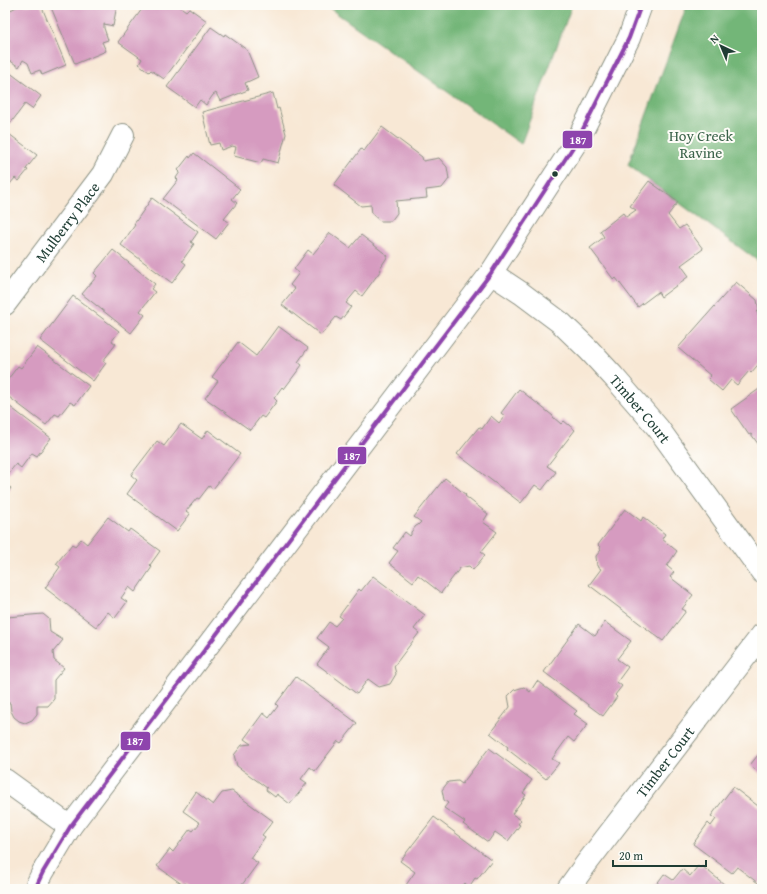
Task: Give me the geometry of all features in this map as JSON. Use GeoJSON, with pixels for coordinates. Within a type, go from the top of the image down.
{"type":"FeatureCollection","features":[{"type":"Feature","properties":{"kind":"street"},"geometry":{"type":"LineString","coordinates":[[35,889],[43,872],[70,827],[490,273],[577,141],[629,38],[641,5]]}},
{"type":"Feature","properties":{"kind":"street","name":"Mulberry Place"},"geometry":{"type":"LineString","coordinates":[[5,304],[103,174],[123,135]]}},
{"type":"Feature","properties":{"kind":"street","name":"Timber Court"},"geometry":{"type":"LineString","coordinates":[[490,273],[561,323],[589,350],[658,428],[762,572]]}},
{"type":"Feature","properties":{"kind":"street","name":"Timber Court"},"geometry":{"type":"LineString","coordinates":[[568,889],[762,635]]}},
{"type":"Feature","properties":{"kind":"street"},"geometry":{"type":"LineString","coordinates":[[5,780],[70,827]]}},
{"type":"Feature","properties":{"kind":"green space"},"geometry":{"type":"Polygon","coordinates":[[[325,5],[572,5],[521,144],[325,5]]]}},
{"type":"Feature","properties":{"kind":"green space","name":"Hoy Creek Ravine"},"geometry":{"type":"Polygon","coordinates":[[[687,5],[762,5],[762,264],[628,165],[687,5]]]}},
{"type":"Feature","properties":{"kind":"building"},"geometry":{"type":"Polygon","coordinates":[[[20,5],[41,5],[66,65],[42,75],[40,70],[32,73],[28,63],[23,60],[19,67],[5,57],[5,13],[20,5]]]}},
{"type":"Feature","properties":{"kind":"building"},"geometry":{"type":"Polygon","coordinates":[[[50,5],[117,5],[113,26],[104,24],[108,40],[102,42],[106,51],[75,64],[50,5]]]}},
{"type":"Feature","properties":{"kind":"building"},"geometry":{"type":"Polygon","coordinates":[[[145,5],[178,5],[186,11],[189,8],[207,21],[164,79],[151,70],[149,72],[139,64],[142,59],[118,42],[145,5]]]}},
{"type":"Feature","properties":{"kind":"building"},"geometry":{"type":"Polygon","coordinates":[[[211,27],[224,36],[225,34],[247,50],[258,77],[245,83],[248,90],[220,101],[216,93],[206,105],[200,100],[195,107],[167,87],[211,27]]]}},
{"type":"Feature","properties":{"kind":"building"},"geometry":{"type":"Polygon","coordinates":[[[5,69],[41,96],[32,109],[25,104],[10,124],[5,120],[5,69]]]}},
{"type":"Feature","properties":{"kind":"building"},"geometry":{"type":"Polygon","coordinates":[[[273,93],[286,134],[278,163],[263,159],[261,163],[234,156],[236,147],[232,146],[221,150],[219,143],[210,145],[202,112],[273,93]]]}},
{"type":"Feature","properties":{"kind":"building"},"geometry":{"type":"Polygon","coordinates":[[[382,127],[422,157],[423,161],[439,158],[447,167],[449,179],[442,188],[426,190],[427,198],[396,201],[397,213],[391,221],[380,221],[372,214],[371,205],[361,206],[334,185],[361,149],[364,151],[382,127]]]}},
{"type":"Feature","properties":{"kind":"building"},"geometry":{"type":"Polygon","coordinates":[[[5,131],[37,155],[19,181],[15,178],[5,190],[5,131]]]}},
{"type":"Feature","properties":{"kind":"building"},"geometry":{"type":"Polygon","coordinates":[[[194,153],[240,189],[232,199],[237,203],[224,219],[229,222],[216,239],[163,199],[178,180],[176,178],[180,172],[178,170],[189,156],[190,158],[194,153]]]}},
{"type":"Feature","properties":{"kind":"building"},"geometry":{"type":"Polygon","coordinates":[[[649,181],[678,202],[668,215],[679,229],[685,225],[703,249],[681,265],[689,276],[661,297],[658,292],[638,307],[616,278],[614,280],[590,248],[604,237],[600,231],[623,213],[626,217],[636,210],[630,206],[649,181]]]}},
{"type":"Feature","properties":{"kind":"building"},"geometry":{"type":"Polygon","coordinates":[[[152,198],[198,232],[191,242],[194,244],[182,261],[186,264],[172,283],[121,245],[152,198]]]}},
{"type":"Feature","properties":{"kind":"building"},"geometry":{"type":"Polygon","coordinates":[[[330,233],[350,248],[361,235],[388,256],[380,268],[381,270],[362,296],[356,291],[346,303],[351,307],[341,320],[336,317],[321,335],[282,305],[295,289],[290,285],[299,273],[294,269],[308,250],[313,254],[330,233]]]}},
{"type":"Feature","properties":{"kind":"building"},"geometry":{"type":"Polygon","coordinates":[[[113,250],[155,284],[151,289],[155,292],[140,311],[145,315],[131,333],[82,294],[97,276],[94,273],[113,250]]]}},
{"type":"Feature","properties":{"kind":"building"},"geometry":{"type":"Polygon","coordinates":[[[736,282],[757,300],[759,310],[757,312],[762,328],[762,360],[751,373],[749,371],[737,385],[731,380],[722,391],[708,379],[711,376],[678,348],[736,282]]]}},
{"type":"Feature","properties":{"kind":"building"},"geometry":{"type":"Polygon","coordinates":[[[73,296],[119,331],[112,341],[116,344],[103,361],[106,363],[93,381],[40,340],[73,296]]]}},
{"type":"Feature","properties":{"kind":"building"},"geometry":{"type":"Polygon","coordinates":[[[278,326],[308,348],[298,362],[302,365],[284,389],[282,387],[274,398],[277,401],[264,418],[261,416],[250,430],[205,398],[218,381],[212,377],[238,342],[256,356],[278,326]]]}},
{"type":"Feature","properties":{"kind":"building"},"geometry":{"type":"Polygon","coordinates":[[[37,347],[89,386],[75,405],[70,402],[59,416],[55,414],[46,425],[5,394],[5,383],[18,366],[21,368],[37,347]]]}},
{"type":"Feature","properties":{"kind":"building"},"geometry":{"type":"Polygon","coordinates":[[[762,387],[761,448],[751,434],[749,435],[731,409],[762,387]]]}},
{"type":"Feature","properties":{"kind":"building"},"geometry":{"type":"Polygon","coordinates":[[[519,389],[561,424],[564,421],[575,430],[547,466],[556,472],[542,490],[535,485],[521,503],[457,454],[479,427],[482,429],[491,416],[499,423],[505,416],[501,413],[519,389]]]}},
{"type":"Feature","properties":{"kind":"building"},"geometry":{"type":"Polygon","coordinates":[[[5,403],[51,438],[37,456],[32,453],[21,468],[16,464],[7,475],[5,473],[5,403]]]}},
{"type":"Feature","properties":{"kind":"building"},"geometry":{"type":"Polygon","coordinates":[[[181,424],[202,439],[208,430],[240,454],[213,489],[209,486],[199,499],[197,498],[186,511],[190,514],[177,531],[127,494],[137,480],[131,475],[157,441],[164,446],[181,424]]]}},
{"type":"Feature","properties":{"kind":"building"},"geometry":{"type":"Polygon","coordinates":[[[445,478],[488,514],[483,522],[497,532],[481,552],[485,555],[473,570],[469,566],[460,568],[441,593],[418,575],[413,582],[389,563],[398,551],[393,548],[405,532],[410,536],[411,532],[421,522],[414,517],[445,478]]]}},
{"type":"Feature","properties":{"kind":"building"},"geometry":{"type":"Polygon","coordinates":[[[5,484],[11,488],[5,496],[5,484]]]}},
{"type":"Feature","properties":{"kind":"building"},"geometry":{"type":"Polygon","coordinates":[[[625,509],[641,521],[643,517],[665,534],[662,539],[677,551],[667,566],[674,572],[670,577],[693,595],[682,609],[686,611],[663,641],[589,585],[601,569],[597,566],[596,556],[601,550],[599,549],[600,547],[598,545],[625,509]]]}},
{"type":"Feature","properties":{"kind":"building"},"geometry":{"type":"Polygon","coordinates":[[[108,517],[128,532],[130,529],[160,551],[150,565],[152,567],[135,592],[129,587],[121,598],[127,602],[115,618],[108,612],[96,627],[45,588],[60,567],[56,564],[72,544],[75,546],[81,539],[87,544],[108,517]]]}},
{"type":"Feature","properties":{"kind":"building"},"geometry":{"type":"Polygon","coordinates":[[[373,576],[425,615],[414,629],[419,633],[394,666],[396,674],[390,684],[379,687],[368,679],[357,694],[317,664],[329,647],[317,638],[329,622],[335,626],[342,618],[339,616],[359,589],[361,591],[373,576]]]}},
{"type":"Feature","properties":{"kind":"building"},"geometry":{"type":"Polygon","coordinates":[[[43,614],[49,619],[50,632],[63,640],[53,652],[54,660],[64,668],[54,680],[54,699],[48,706],[37,706],[37,714],[32,720],[25,723],[14,717],[11,711],[10,703],[5,703],[5,635],[8,635],[7,617],[43,614]]]}},
{"type":"Feature","properties":{"kind":"building"},"geometry":{"type":"Polygon","coordinates":[[[605,622],[631,641],[617,659],[628,667],[617,682],[622,686],[615,695],[617,697],[603,716],[544,672],[579,624],[595,636],[605,622]]]}},
{"type":"Feature","properties":{"kind":"building"},"geometry":{"type":"Polygon","coordinates":[[[296,677],[357,723],[341,743],[338,741],[315,771],[310,767],[301,779],[307,783],[290,804],[277,794],[275,797],[266,790],[267,788],[237,766],[234,755],[242,745],[251,744],[244,739],[263,713],[269,718],[278,706],[276,704],[296,677]]]}},
{"type":"Feature","properties":{"kind":"building"},"geometry":{"type":"Polygon","coordinates":[[[537,681],[577,711],[574,714],[588,724],[574,742],[568,737],[552,759],[559,763],[546,779],[507,749],[508,747],[490,733],[510,707],[508,696],[514,690],[524,687],[530,692],[537,681]]]}},
{"type":"Feature","properties":{"kind":"building"},"geometry":{"type":"Polygon","coordinates":[[[489,748],[532,780],[523,793],[526,795],[512,814],[521,820],[518,824],[520,825],[508,841],[495,832],[488,842],[463,824],[465,822],[444,808],[448,803],[444,800],[442,790],[448,782],[458,781],[462,784],[489,748]]]}},
{"type":"Feature","properties":{"kind":"building"},"geometry":{"type":"Polygon","coordinates":[[[762,750],[762,775],[750,765],[762,750]]]}},
{"type":"Feature","properties":{"kind":"building"},"geometry":{"type":"Polygon","coordinates":[[[733,787],[762,809],[762,886],[737,867],[732,873],[693,844],[708,823],[711,826],[716,819],[711,816],[733,787]]]}},
{"type":"Feature","properties":{"kind":"building"},"geometry":{"type":"Polygon","coordinates":[[[232,791],[273,821],[262,835],[265,837],[250,858],[258,863],[239,889],[193,889],[185,883],[183,885],[157,866],[170,849],[173,852],[190,829],[193,831],[200,823],[183,811],[196,792],[213,805],[222,793],[232,791]]]}},
{"type":"Feature","properties":{"kind":"building"},"geometry":{"type":"Polygon","coordinates":[[[434,817],[492,860],[477,879],[475,878],[469,887],[465,883],[460,889],[411,889],[406,885],[415,872],[400,861],[434,817]]]}},
{"type":"Feature","properties":{"kind":"building"},"geometry":{"type":"Polygon","coordinates":[[[698,866],[700,868],[702,866],[730,889],[653,889],[664,874],[673,880],[682,869],[690,876],[698,866]]]}},
{"type":"Feature","properties":{"kind":"transit line","name":"187"},"geometry":{"type":"LineString","coordinates":[[35,889],[43,872],[70,827],[491,273],[577,141],[629,38],[641,5]]}}]}
